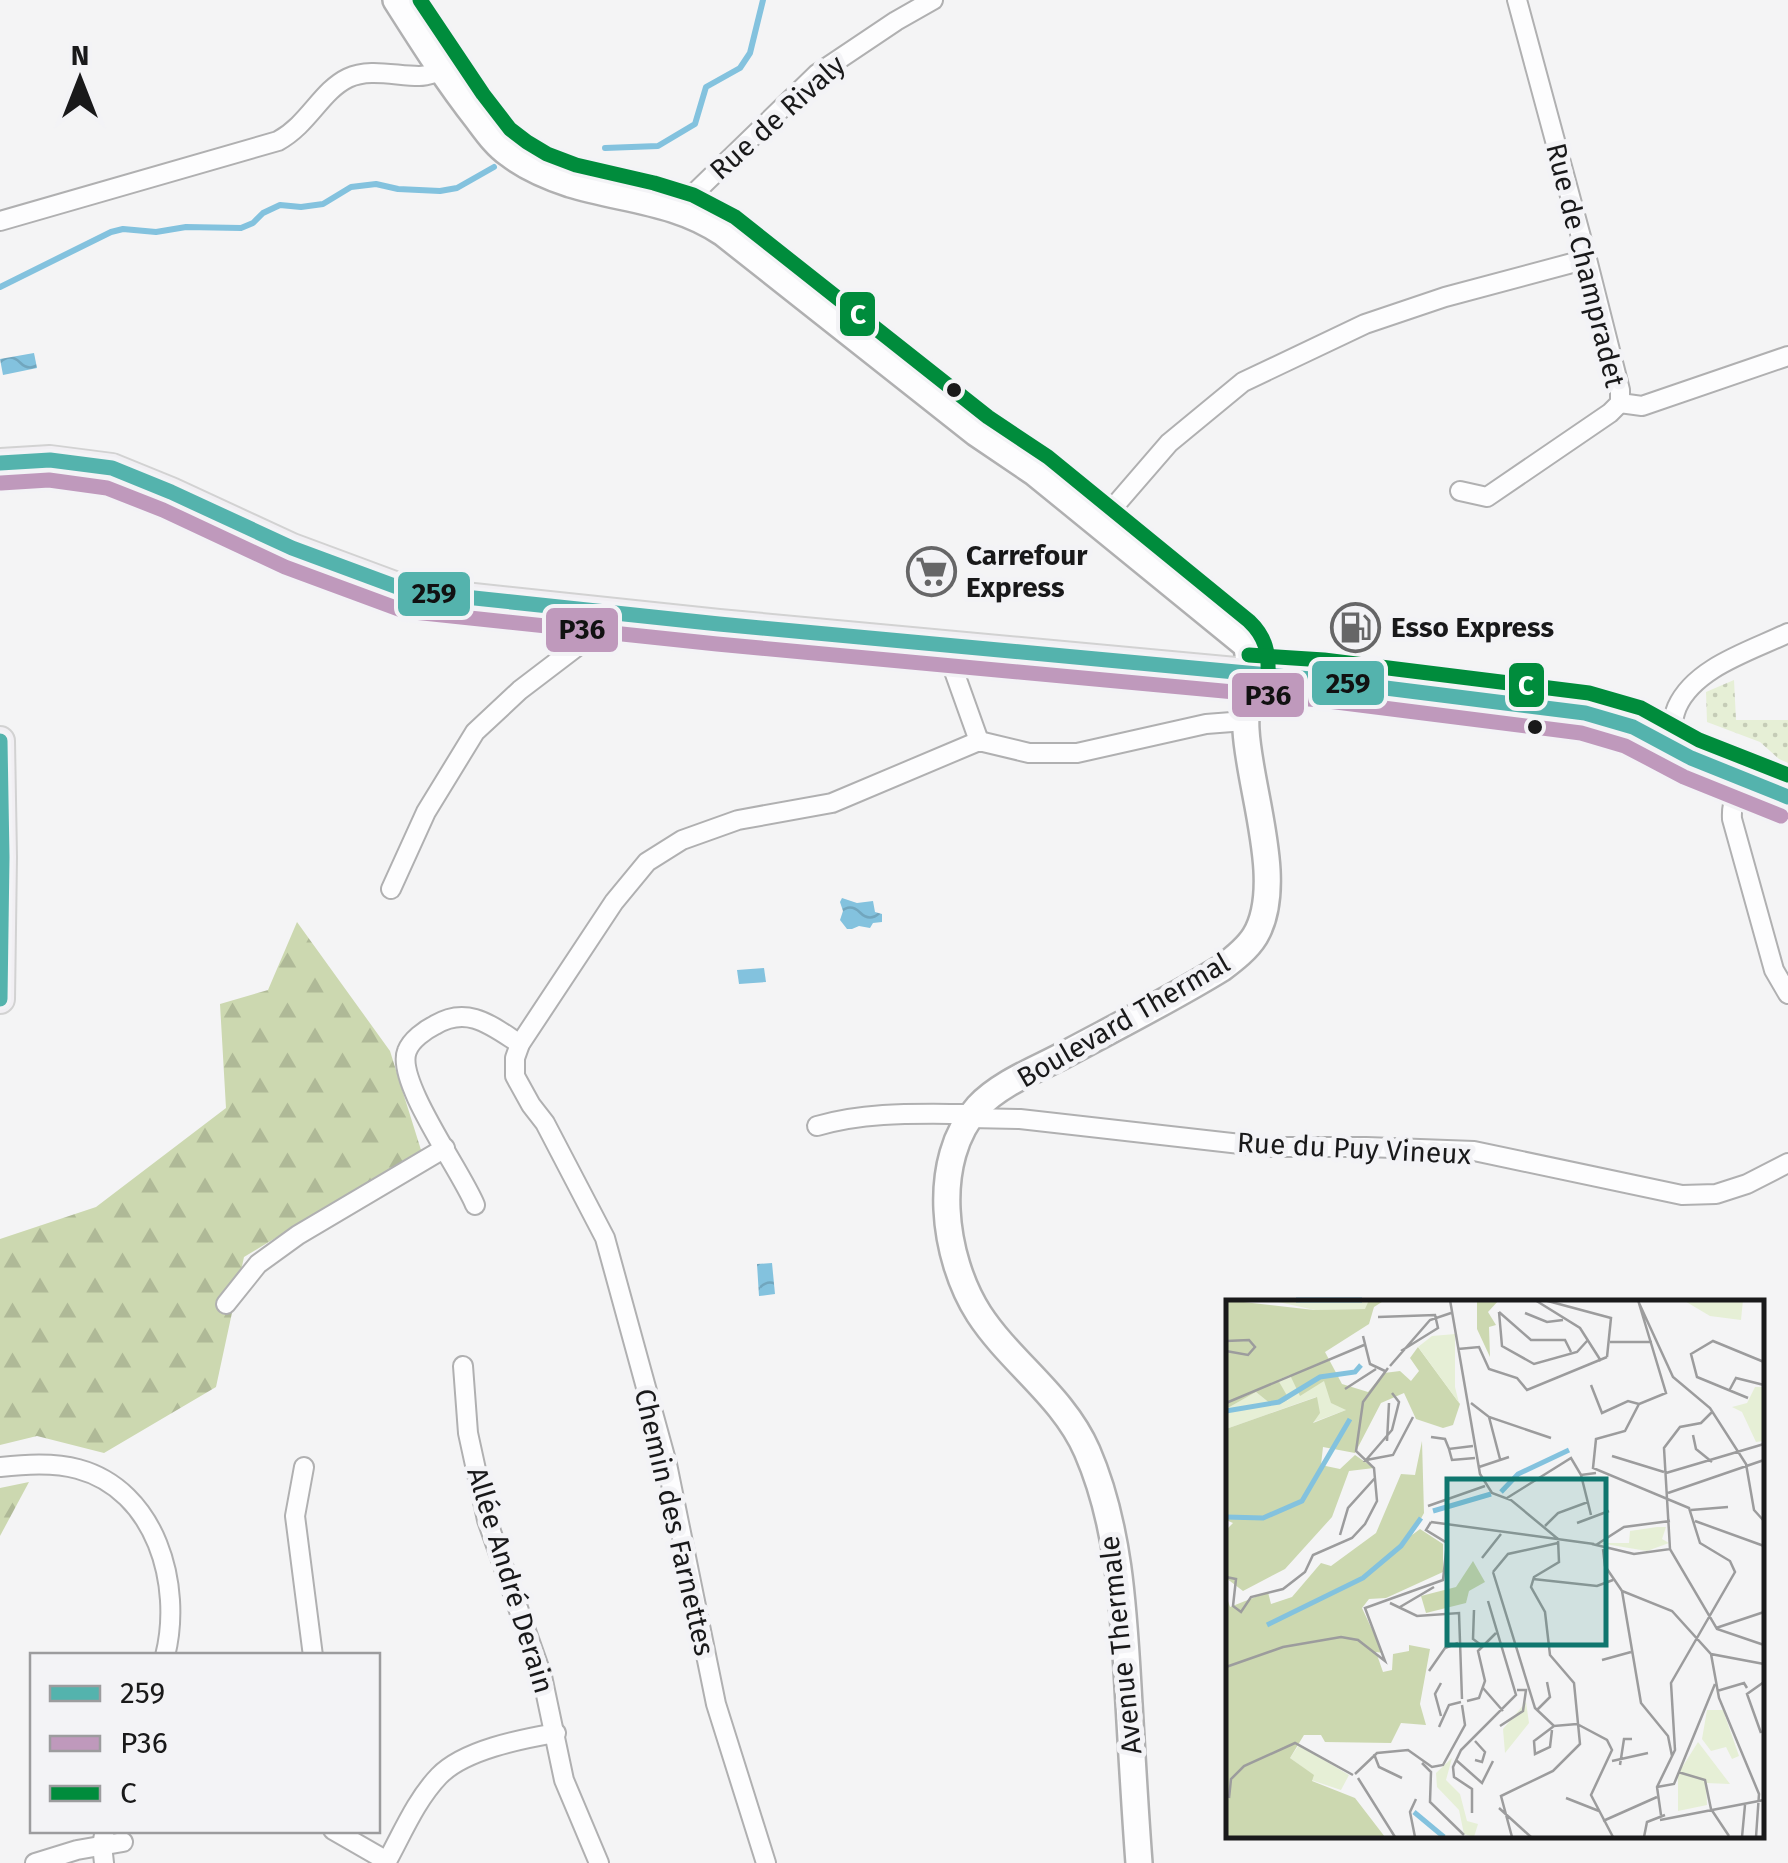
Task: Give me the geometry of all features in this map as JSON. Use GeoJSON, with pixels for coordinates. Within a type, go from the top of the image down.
{"type":"FeatureCollection","features":[{"type":"Feature","properties":{"kind":"main road"},"geometry":{"type":"LineString","coordinates":[[396,0],[442,71],[506,153],[572,185],[678,210],[723,232],[976,433],[1099,524],[1246,644],[1250,656],[1248,675]]}},
{"type":"Feature","properties":{"kind":"main road"},"geometry":{"type":"LineString","coordinates":[[0,464],[50,460],[112,468],[292,548],[408,590],[945,646],[1322,680],[1585,713],[1753,767],[1788,784]]}},
{"type":"Feature","properties":{"kind":"main road","name":"Boulevard Thermal"},"geometry":{"type":"LineString","coordinates":[[971,1116],[982,1103],[1010,1084],[1222,968],[1255,936],[1265,908],[1268,871],[1249,762],[1245,721],[1248,675]]}},
{"type":"Feature","properties":{"kind":"main road"},"geometry":{"type":"LineString","coordinates":[[1670,740],[1691,758],[1788,798]]}},
{"type":"Feature","properties":{"kind":"main road"},"geometry":{"type":"LineString","coordinates":[[0,741],[0,1000]]}},
{"type":"Feature","properties":{"kind":"main road","name":"Avenue Thermale"},"geometry":{"type":"LineString","coordinates":[[971,1116],[956,1144],[946,1195],[948,1228],[962,1278],[986,1324],[1056,1401],[1078,1433],[1094,1469],[1112,1540],[1122,1604],[1139,1863]]}},
{"type":"Feature","properties":{"kind":"street","name":"Rue de Rivaly"},"geometry":{"type":"LineString","coordinates":[[678,210],[817,74],[933,0]]}},
{"type":"Feature","properties":{"kind":"street","name":"Rue de Champradet"},"geometry":{"type":"LineString","coordinates":[[1460,490],[1487,497],[1620,403],[1587,259],[1517,0]]}},
{"type":"Feature","properties":{"kind":"street"},"geometry":{"type":"LineString","coordinates":[[0,220],[278,141],[300,127],[344,80],[356,75],[423,76],[442,71]]}},
{"type":"Feature","properties":{"kind":"street"},"geometry":{"type":"LineString","coordinates":[[1099,524],[1168,443],[1243,382],[1365,324],[1445,297],[1587,259]]}},
{"type":"Feature","properties":{"kind":"street"},"geometry":{"type":"LineString","coordinates":[[1620,403],[1642,406],[1788,356]]}},
{"type":"Feature","properties":{"kind":"street"},"geometry":{"type":"LineString","coordinates":[[390,889],[426,812],[475,732],[520,690],[583,642],[606,612]]}},
{"type":"Feature","properties":{"kind":"street"},"geometry":{"type":"LineString","coordinates":[[1670,740],[1678,706],[1698,679],[1788,633]]}},
{"type":"Feature","properties":{"kind":"street"},"geometry":{"type":"LineString","coordinates":[[945,646],[979,741]]}},
{"type":"Feature","properties":{"kind":"street"},"geometry":{"type":"LineString","coordinates":[[476,1205],[406,1075],[407,1050],[416,1038],[455,1015],[491,1025],[520,1044],[614,902],[647,862],[682,840],[738,820],[832,803],[979,741],[1029,753],[1078,752],[1206,724],[1245,721]]}},
{"type":"Feature","properties":{"kind":"street"},"geometry":{"type":"LineString","coordinates":[[1752,784],[1734,798],[1732,819],[1774,970],[1788,994]]}},
{"type":"Feature","properties":{"kind":"street","name":"Chemin des Farnettes"},"geometry":{"type":"LineString","coordinates":[[520,1044],[515,1076],[545,1122],[605,1238],[668,1464],[716,1704],[766,1863]]}},
{"type":"Feature","properties":{"kind":"street","name":"Rue du Puy Vineux"},"geometry":{"type":"LineString","coordinates":[[816,1126],[884,1114],[971,1116],[1267,1147],[1474,1152],[1682,1195],[1716,1194],[1747,1184],[1788,1163]]}},
{"type":"Feature","properties":{"kind":"street"},"geometry":{"type":"LineString","coordinates":[[226,1304],[258,1264],[298,1234],[445,1148]]}},
{"type":"Feature","properties":{"kind":"street","name":"Allée André Derain"},"geometry":{"type":"LineString","coordinates":[[463,1366],[468,1433],[487,1520],[542,1676],[564,1780],[598,1863]]}},
{"type":"Feature","properties":{"kind":"street"},"geometry":{"type":"LineString","coordinates":[[0,1467],[47,1465],[79,1469],[108,1482],[132,1502],[155,1539],[168,1582],[171,1618],[165,1653]]}},
{"type":"Feature","properties":{"kind":"street"},"geometry":{"type":"LineString","coordinates":[[304,1467],[296,1516],[313,1653]]}},
{"type":"Feature","properties":{"kind":"street"},"geometry":{"type":"LineString","coordinates":[[338,1833],[386,1862],[421,1800],[448,1769],[496,1747],[556,1734]]}},
{"type":"Feature","properties":{"kind":"street"},"geometry":{"type":"LineString","coordinates":[[35,1863],[104,1846],[124,1836],[123,1863]]}},
{"type":"Feature","properties":{"kind":"green space"},"geometry":{"type":"Polygon","coordinates":[[[1734,680],[1736,720],[1788,720],[1788,763],[1760,742],[1707,722],[1706,692],[1734,680]]]}},
{"type":"Feature","properties":{"kind":"green space"},"geometry":{"type":"Polygon","coordinates":[[[297,922],[390,1051],[421,1150],[244,1257],[216,1387],[104,1453],[37,1436],[0,1445],[0,1239],[96,1207],[226,1108],[220,1004],[268,990],[297,922]]]}},
{"type":"Feature","properties":{"kind":"green space"},"geometry":{"type":"Polygon","coordinates":[[[29,1482],[0,1536],[0,1488],[29,1482]]]}},
{"type":"Feature","properties":{"kind":"water"},"geometry":{"type":"Polygon","coordinates":[[[34,353],[37,368],[3,375],[0,359],[34,353]]]}},
{"type":"Feature","properties":{"kind":"water"},"geometry":{"type":"Polygon","coordinates":[[[842,898],[857,903],[873,901],[875,912],[882,914],[882,922],[873,923],[870,928],[847,929],[840,920],[842,898]]]}},
{"type":"Feature","properties":{"kind":"water"},"geometry":{"type":"Polygon","coordinates":[[[764,968],[766,982],[739,984],[737,970],[764,968]]]}},
{"type":"Feature","properties":{"kind":"water"},"geometry":{"type":"Polygon","coordinates":[[[772,1263],[775,1294],[759,1296],[757,1264],[772,1263]]]}},
{"type":"Feature","properties":{"kind":"waterway"},"geometry":{"type":"LineString","coordinates":[[605,148],[658,146],[695,124],[706,87],[740,68],[750,53],[763,0]]}},
{"type":"Feature","properties":{"kind":"waterway"},"geometry":{"type":"LineString","coordinates":[[0,287],[123,229],[156,232],[186,227],[241,228],[280,205],[323,204],[351,187],[376,184],[440,191],[457,188],[494,167]]}},
{"type":"Feature","properties":{"kind":"transit line","name":"C"},"geometry":{"type":"LineString","coordinates":[[420,0],[510,129],[547,154],[693,195],[735,217],[988,417],[1048,457],[1249,621],[1265,646],[1268,676]]}},
{"type":"Feature","properties":{"kind":"transit line","name":"259"},"geometry":{"type":"LineString","coordinates":[[0,463],[50,460],[112,468],[292,548],[408,591],[1322,680],[1585,713],[1633,727],[1691,758],[1788,797]]}},
{"type":"Feature","properties":{"kind":"transit line","name":"P36"},"geometry":{"type":"LineString","coordinates":[[1,483],[49,480],[107,488],[285,567],[404,611],[1320,700],[1581,733],[1625,746],[1684,777],[1781,816]]}},
{"type":"Feature","properties":{"kind":"transit line","name":"C"},"geometry":{"type":"LineString","coordinates":[[1249,655],[1324,660],[1589,693],[1641,708],[1699,740],[1788,775]]}},
{"type":"Feature","properties":{"kind":"transit line","name":"259"},"geometry":{"type":"LineString","coordinates":[[0,741],[0,999]]}},
{"type":"Feature","properties":{"kind":"place","name":"Carrefour Express"},"geometry":{"type":"Point","coordinates":[931,571]}},
{"type":"Feature","properties":{"kind":"place","name":"Esso Express"},"geometry":{"type":"Point","coordinates":[1356,627]}}]}
